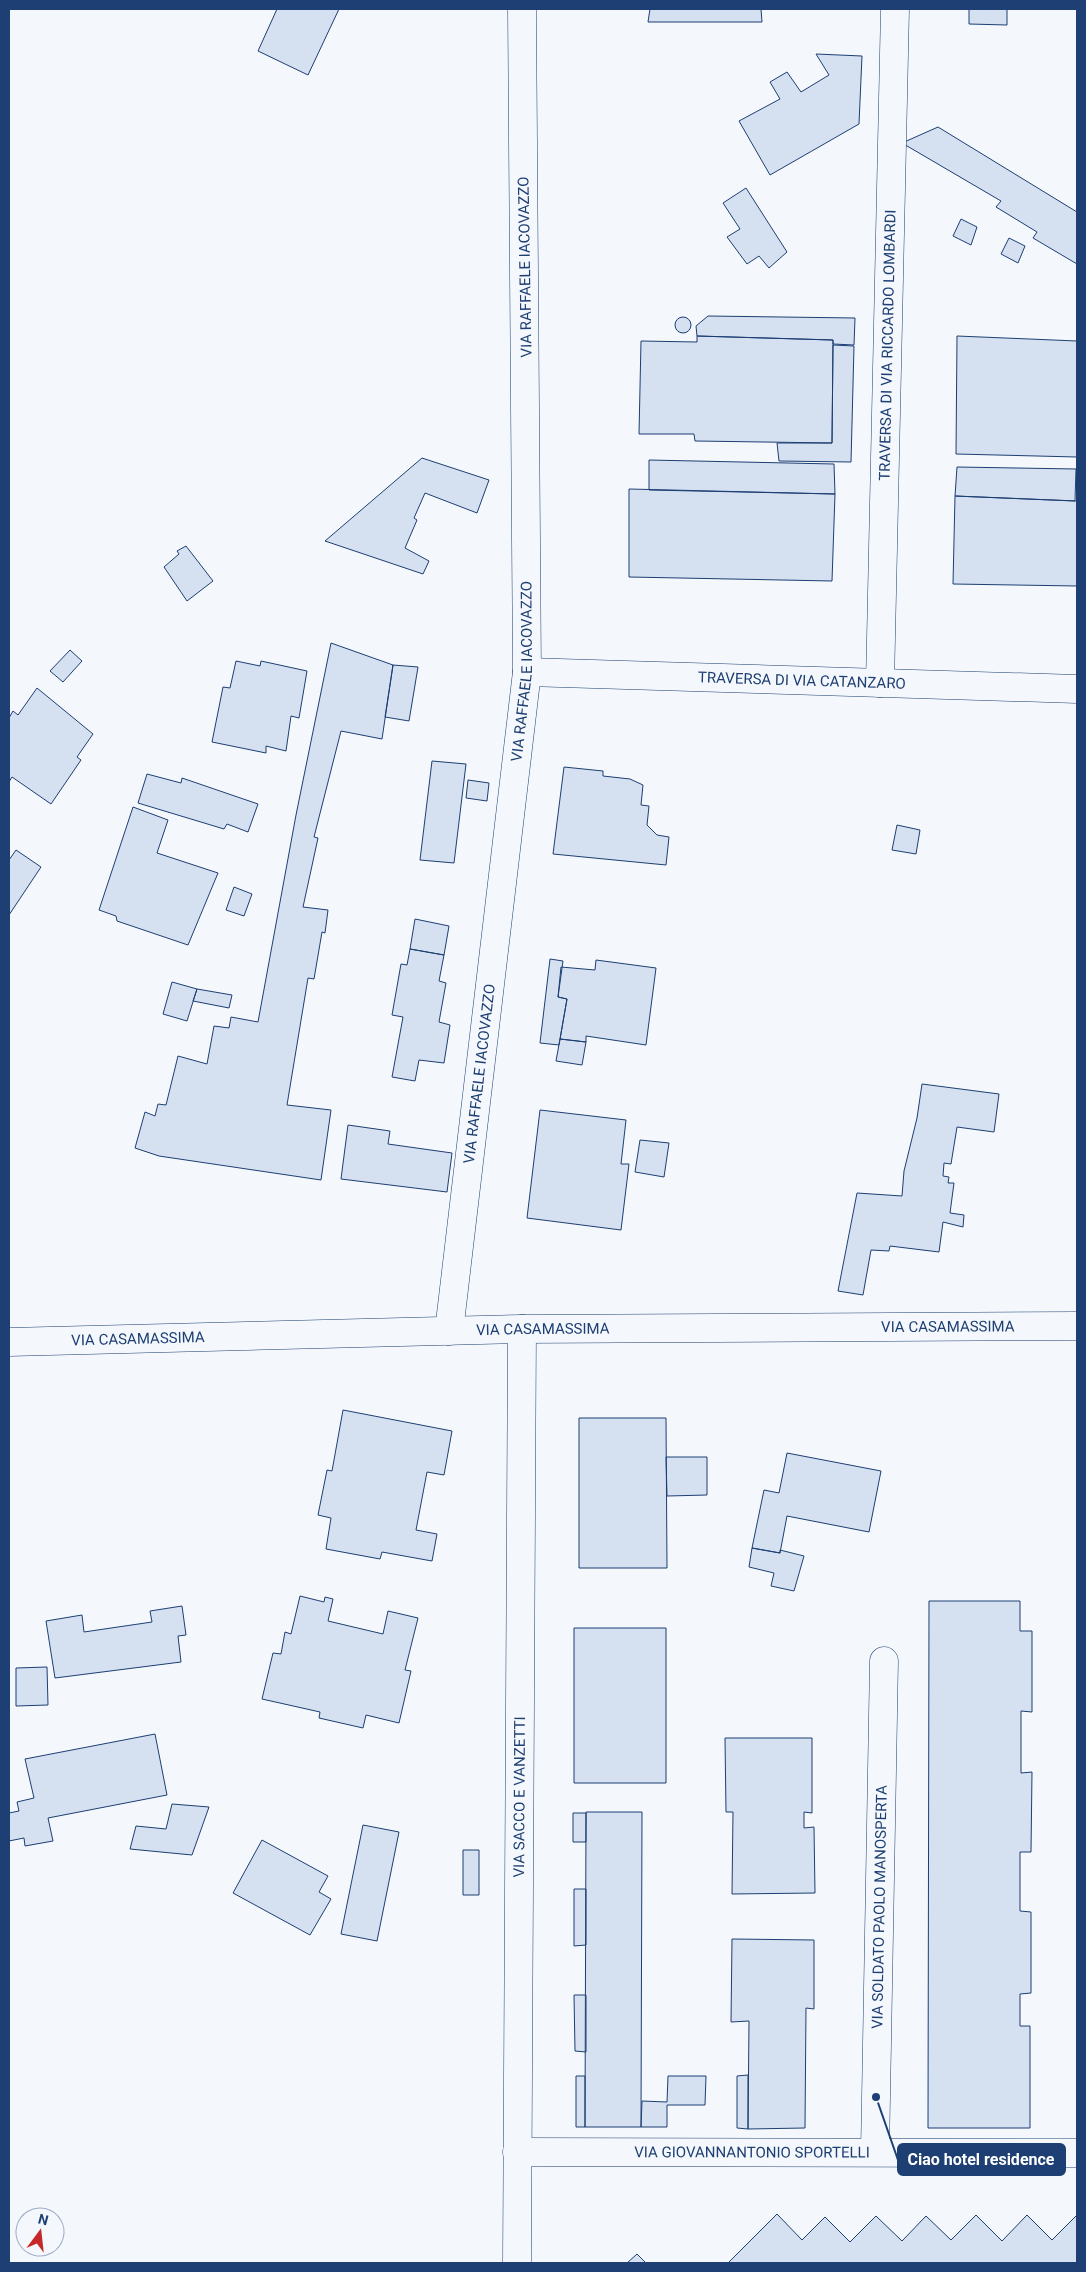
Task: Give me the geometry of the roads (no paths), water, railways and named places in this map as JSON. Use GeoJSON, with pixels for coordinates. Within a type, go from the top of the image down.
{"type":"FeatureCollection","features":[{"type":"Feature","properties":{"kind":"street","name":"VIA RAFFAELE IACOVAZZO"},"geometry":{"type":"LineString","coordinates":[[449,1332],[527,672],[522,9]]}},
{"type":"Feature","properties":{"kind":"street","name":"TRAVERSA DI VIA RICCARDO LOMBARDI"},"geometry":{"type":"LineString","coordinates":[[880,683],[895,9]]}},
{"type":"Feature","properties":{"kind":"street","name":"TRAVERSA DI VIA CATANZARO"},"geometry":{"type":"LineString","coordinates":[[527,672],[1077,689]]}},
{"type":"Feature","properties":{"kind":"street","name":"VIA CASAMASSIMA"},"geometry":{"type":"LineString","coordinates":[[9,1342],[522,1329],[1077,1326]]}},
{"type":"Feature","properties":{"kind":"street","name":"VIA SACCO E VANZETTI"},"geometry":{"type":"LineString","coordinates":[[517,2263],[522,1329]]}},
{"type":"Feature","properties":{"kind":"street","name":"VIA SOLDATO PAOLO MANOSPERTA"},"geometry":{"type":"LineString","coordinates":[[875,2152],[884,1661]]}},
{"type":"Feature","properties":{"kind":"street","name":"VIA GIOVANNANTONIO SPORTELLI"},"geometry":{"type":"LineString","coordinates":[[517,2152],[1077,2153]]}},
{"type":"Feature","properties":{"kind":"place","name":"Ciao hotel residence"},"geometry":{"type":"Point","coordinates":[876,2097]}}]}
